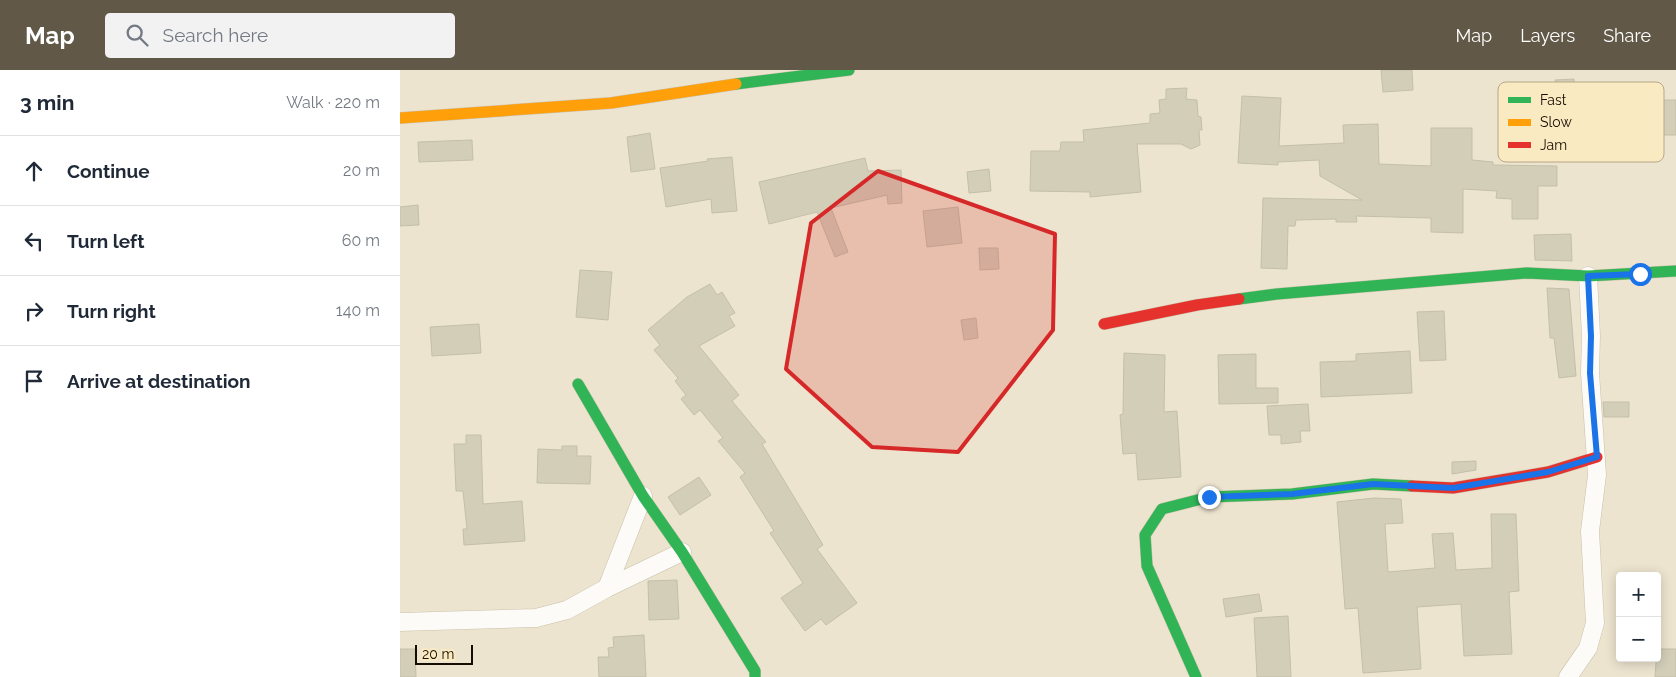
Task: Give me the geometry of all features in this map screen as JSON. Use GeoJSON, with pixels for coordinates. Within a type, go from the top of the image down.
{"type":"FeatureCollection","features":[{"type":"Feature","properties":{"kind":"street"},"geometry":{"type":"LineString","coordinates":[[400,118],[611,103],[760,75],[849,70]]}},
{"type":"Feature","properties":{"kind":"street"},"geometry":{"type":"LineString","coordinates":[[1104,324],[1197,305],[1277,294],[1527,273],[1588,276],[1676,271]]}},
{"type":"Feature","properties":{"kind":"street"},"geometry":{"type":"LineString","coordinates":[[1568,677],[1588,648],[1595,623],[1590,531],[1596,495],[1597,457],[1590,373],[1591,336],[1588,276]]}},
{"type":"Feature","properties":{"kind":"street"},"geometry":{"type":"LineString","coordinates":[[578,384],[643,496],[682,552],[755,671],[756,677]]}},
{"type":"Feature","properties":{"kind":"street"},"geometry":{"type":"LineString","coordinates":[[1196,677],[1147,566],[1145,534],[1162,509],[1209,497],[1292,494],[1373,484],[1453,488],[1548,472],[1597,457]]}},
{"type":"Feature","properties":{"kind":"street"},"geometry":{"type":"LineString","coordinates":[[607,588],[643,496]]}},
{"type":"Feature","properties":{"kind":"street"},"geometry":{"type":"LineString","coordinates":[[400,622],[536,618],[567,610],[607,588],[682,552]]}},
{"type":"Feature","properties":{"kind":"highlighted area"},"geometry":{"type":"Polygon","coordinates":[[[878,171],[1055,234],[1053,330],[958,452],[872,447],[786,369],[811,223],[878,171]]]}},
{"type":"Feature","properties":{"kind":"building"},"geometry":{"type":"Polygon","coordinates":[[[1381,70],[1412,70],[1413,90],[1383,92],[1381,70]]]}},
{"type":"Feature","properties":{"kind":"building"},"geometry":{"type":"Polygon","coordinates":[[[1574,79],[1574,82],[1555,82],[1555,80],[1574,79]]]}},
{"type":"Feature","properties":{"kind":"building"},"geometry":{"type":"Polygon","coordinates":[[[1187,88],[1186,99],[1197,100],[1198,116],[1201,117],[1202,130],[1199,130],[1200,145],[1191,149],[1181,144],[1137,144],[1141,192],[1090,197],[1090,192],[1030,191],[1031,151],[1060,151],[1061,142],[1084,142],[1083,130],[1150,123],[1150,114],[1160,113],[1159,100],[1166,99],[1166,89],[1187,88]]]}},
{"type":"Feature","properties":{"kind":"building"},"geometry":{"type":"Polygon","coordinates":[[[1242,96],[1281,98],[1279,146],[1344,143],[1343,125],[1378,124],[1379,164],[1431,166],[1431,128],[1472,128],[1472,160],[1493,162],[1493,165],[1557,166],[1557,186],[1538,186],[1538,219],[1512,219],[1512,199],[1496,198],[1497,191],[1463,189],[1463,233],[1431,232],[1431,218],[1356,216],[1357,222],[1336,222],[1336,219],[1296,220],[1295,226],[1288,226],[1287,269],[1261,268],[1263,198],[1362,200],[1320,176],[1319,160],[1278,162],[1278,165],[1238,163],[1242,96]]]}},
{"type":"Feature","properties":{"kind":"building"},"geometry":{"type":"Polygon","coordinates":[[[1664,100],[1676,100],[1676,135],[1664,135],[1664,100]]]}},
{"type":"Feature","properties":{"kind":"building"},"geometry":{"type":"Polygon","coordinates":[[[650,133],[655,169],[631,172],[627,137],[650,133]]]}},
{"type":"Feature","properties":{"kind":"building"},"geometry":{"type":"Polygon","coordinates":[[[472,140],[473,160],[419,162],[418,142],[472,140]]]}},
{"type":"Feature","properties":{"kind":"building"},"geometry":{"type":"Polygon","coordinates":[[[732,157],[737,211],[712,213],[711,199],[666,207],[660,168],[708,161],[707,159],[732,157]]]}},
{"type":"Feature","properties":{"kind":"building"},"geometry":{"type":"Polygon","coordinates":[[[865,158],[868,171],[901,170],[902,203],[888,204],[887,195],[831,208],[848,252],[835,257],[817,212],[769,224],[759,182],[865,158]]]}},
{"type":"Feature","properties":{"kind":"building"},"geometry":{"type":"Polygon","coordinates":[[[989,169],[991,191],[969,193],[967,172],[989,169]]]}},
{"type":"Feature","properties":{"kind":"building"},"geometry":{"type":"Polygon","coordinates":[[[418,205],[419,225],[400,226],[400,207],[418,205]]]}},
{"type":"Feature","properties":{"kind":"building"},"geometry":{"type":"Polygon","coordinates":[[[958,207],[962,243],[927,247],[923,211],[958,207]]]}},
{"type":"Feature","properties":{"kind":"building"},"geometry":{"type":"Polygon","coordinates":[[[1571,234],[1572,261],[1535,260],[1534,235],[1571,234]]]}},
{"type":"Feature","properties":{"kind":"building"},"geometry":{"type":"Polygon","coordinates":[[[979,248],[998,248],[999,269],[980,270],[979,248]]]}},
{"type":"Feature","properties":{"kind":"building"},"geometry":{"type":"Polygon","coordinates":[[[580,270],[612,272],[608,320],[576,317],[580,270]]]}},
{"type":"Feature","properties":{"kind":"building"},"geometry":{"type":"Polygon","coordinates":[[[710,284],[717,295],[722,292],[735,313],[729,316],[735,326],[699,346],[739,395],[732,401],[766,442],[762,444],[823,545],[817,549],[857,603],[826,625],[821,619],[805,631],[781,598],[803,583],[770,533],[774,531],[740,477],[745,473],[718,441],[723,438],[700,410],[694,415],[681,399],[686,395],[675,381],[678,378],[654,350],[660,345],[648,330],[687,297],[710,284]]]}},
{"type":"Feature","properties":{"kind":"building"},"geometry":{"type":"Polygon","coordinates":[[[1547,288],[1569,289],[1576,376],[1559,378],[1554,338],[1550,338],[1547,288]]]}},
{"type":"Feature","properties":{"kind":"building"},"geometry":{"type":"Polygon","coordinates":[[[1444,311],[1446,360],[1420,361],[1417,312],[1444,311]]]}},
{"type":"Feature","properties":{"kind":"building"},"geometry":{"type":"Polygon","coordinates":[[[976,318],[978,338],[964,340],[961,320],[976,318]]]}},
{"type":"Feature","properties":{"kind":"building"},"geometry":{"type":"Polygon","coordinates":[[[479,324],[481,353],[432,356],[430,327],[479,324]]]}},
{"type":"Feature","properties":{"kind":"building"},"geometry":{"type":"Polygon","coordinates":[[[1410,351],[1412,393],[1321,397],[1320,362],[1356,361],[1356,354],[1410,351]]]}},
{"type":"Feature","properties":{"kind":"building"},"geometry":{"type":"Polygon","coordinates":[[[1124,353],[1165,355],[1164,412],[1177,411],[1181,477],[1138,480],[1136,453],[1123,454],[1120,415],[1123,414],[1124,353]]]}},
{"type":"Feature","properties":{"kind":"building"},"geometry":{"type":"Polygon","coordinates":[[[1256,354],[1256,388],[1278,388],[1278,403],[1219,404],[1218,355],[1256,354]]]}},
{"type":"Feature","properties":{"kind":"building"},"geometry":{"type":"Polygon","coordinates":[[[1603,402],[1629,402],[1629,417],[1604,417],[1603,402]]]}},
{"type":"Feature","properties":{"kind":"building"},"geometry":{"type":"Polygon","coordinates":[[[1308,404],[1310,431],[1300,431],[1301,442],[1281,444],[1281,435],[1269,435],[1267,406],[1308,404]]]}},
{"type":"Feature","properties":{"kind":"building"},"geometry":{"type":"Polygon","coordinates":[[[466,435],[481,435],[483,504],[522,501],[525,541],[464,545],[463,529],[467,529],[463,491],[456,491],[454,444],[466,444],[466,435]]]}},
{"type":"Feature","properties":{"kind":"building"},"geometry":{"type":"Polygon","coordinates":[[[562,446],[577,446],[577,456],[591,456],[590,484],[537,483],[538,449],[562,450],[562,446]]]}},
{"type":"Feature","properties":{"kind":"building"},"geometry":{"type":"Polygon","coordinates":[[[1476,461],[1476,470],[1452,474],[1452,462],[1476,461]]]}},
{"type":"Feature","properties":{"kind":"building"},"geometry":{"type":"Polygon","coordinates":[[[699,477],[711,495],[680,515],[668,497],[699,477]]]}},
{"type":"Feature","properties":{"kind":"building"},"geometry":{"type":"Polygon","coordinates":[[[1374,498],[1401,499],[1403,523],[1385,524],[1388,572],[1435,568],[1432,534],[1453,533],[1456,570],[1492,568],[1491,514],[1516,514],[1519,591],[1509,592],[1512,654],[1464,656],[1461,604],[1417,607],[1421,669],[1363,673],[1358,608],[1345,609],[1337,502],[1374,498]]]}},
{"type":"Feature","properties":{"kind":"building"},"geometry":{"type":"Polygon","coordinates":[[[677,580],[679,619],[649,620],[648,581],[677,580]]]}},
{"type":"Feature","properties":{"kind":"building"},"geometry":{"type":"Polygon","coordinates":[[[1259,594],[1262,611],[1226,617],[1223,599],[1259,594]]]}},
{"type":"Feature","properties":{"kind":"building"},"geometry":{"type":"Polygon","coordinates":[[[1288,616],[1291,677],[1257,677],[1254,618],[1288,616]]]}},
{"type":"Feature","properties":{"kind":"building"},"geometry":{"type":"Polygon","coordinates":[[[644,635],[646,677],[599,677],[598,657],[609,657],[608,648],[614,647],[613,637],[644,635]]]}},
{"type":"Feature","properties":{"kind":"building"},"geometry":{"type":"Polygon","coordinates":[[[400,649],[415,649],[416,677],[400,677],[400,649]]]}},
{"type":"Feature","properties":{"kind":"building"},"geometry":{"type":"Polygon","coordinates":[[[1661,649],[1676,649],[1676,677],[1655,677],[1656,662],[1661,662],[1661,649]]]}},
{"type":"Feature","properties":{"kind":"traffic: fast"},"geometry":{"type":"LineString","coordinates":[[736,84],[849,70]]}},
{"type":"Feature","properties":{"kind":"traffic: fast"},"geometry":{"type":"LineString","coordinates":[[1239,299],[1277,294],[1527,273],[1588,276],[1676,271]]}},
{"type":"Feature","properties":{"kind":"traffic: fast"},"geometry":{"type":"LineString","coordinates":[[578,384],[643,496],[682,552],[755,671],[755,677]]}},
{"type":"Feature","properties":{"kind":"traffic: fast"},"geometry":{"type":"LineString","coordinates":[[1196,677],[1147,566],[1145,535],[1162,509],[1209,497],[1292,494],[1373,484],[1412,486]]}},
{"type":"Feature","properties":{"kind":"traffic: slow"},"geometry":{"type":"LineString","coordinates":[[400,118],[611,103],[736,84]]}},
{"type":"Feature","properties":{"kind":"traffic: jam"},"geometry":{"type":"LineString","coordinates":[[1104,324],[1197,305],[1239,299]]}},
{"type":"Feature","properties":{"kind":"traffic: jam"},"geometry":{"type":"LineString","coordinates":[[1412,486],[1453,488],[1548,472],[1597,457]]}},
{"type":"Feature","properties":{"kind":"route"},"geometry":{"type":"LineString","coordinates":[[1209,497],[1292,494],[1373,484],[1453,488],[1548,472],[1597,457],[1590,373],[1591,336],[1588,276],[1640,274]]}}]}
